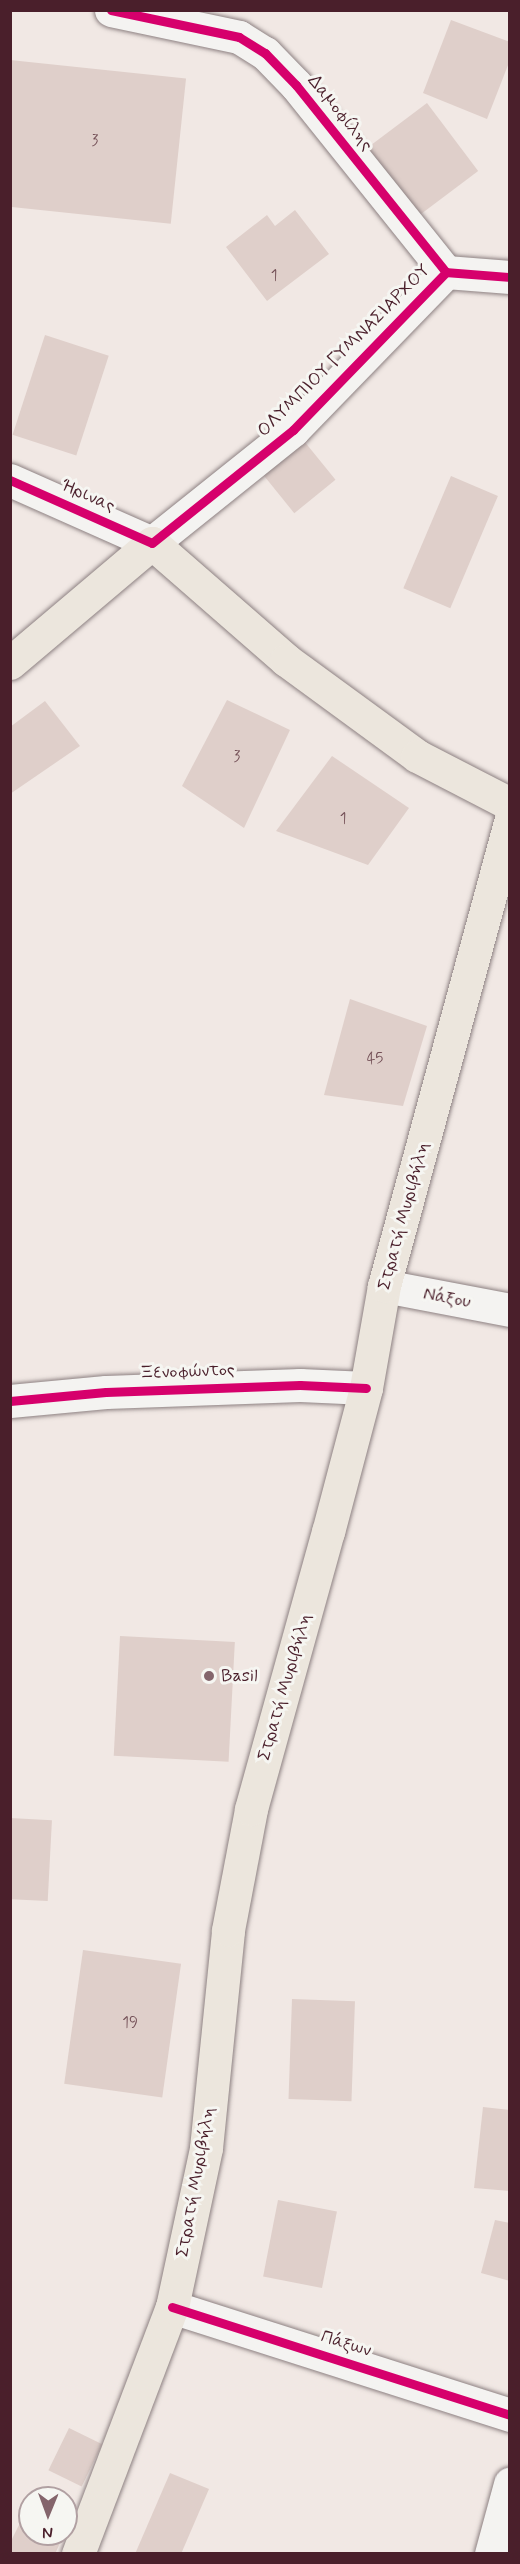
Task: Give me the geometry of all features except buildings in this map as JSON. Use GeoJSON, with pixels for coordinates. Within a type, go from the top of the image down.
{"type":"FeatureCollection","features":[{"type":"Feature","properties":{"kind":"main road","name":"ΟΛΥΜΠΙΟΥ ΓΥΜΝΑΣΙΑΡΧΟΥ"},"geometry":{"type":"LineString","coordinates":[[10,663],[152,543]]}},
{"type":"Feature","properties":{"kind":"main road","name":"Ήρινας"},"geometry":{"type":"LineString","coordinates":[[152,543],[295,667],[417,756],[510,804]]}},
{"type":"Feature","properties":{"kind":"main road","name":"Στρατή Μυριβήλη"},"geometry":{"type":"LineString","coordinates":[[78,2553],[172,2307],[206,2148],[228,1930],[251,1809],[366,1388],[384,1286],[510,821]]}},
{"type":"Feature","properties":{"kind":"street","name":"Δαμοφίλης"},"geometry":{"type":"LineString","coordinates":[[111,10],[239,37],[265,53],[296,85],[446,272]]}},
{"type":"Feature","properties":{"kind":"street"},"geometry":{"type":"LineString","coordinates":[[446,272],[510,277]]}},
{"type":"Feature","properties":{"kind":"street","name":"ΟΛΥΜΠΙΟΥ ΓΥΜΝΑΣΙΑΡΧΟΥ"},"geometry":{"type":"LineString","coordinates":[[152,543],[293,430],[446,272]]}},
{"type":"Feature","properties":{"kind":"street","name":"Ήρινας"},"geometry":{"type":"LineString","coordinates":[[10,480],[152,543]]}},
{"type":"Feature","properties":{"kind":"street","name":"Νάξου"},"geometry":{"type":"LineString","coordinates":[[384,1286],[510,1310]]}},
{"type":"Feature","properties":{"kind":"street","name":"Ξενοφώντος"},"geometry":{"type":"LineString","coordinates":[[10,1401],[106,1392],[300,1385],[366,1388]]}},
{"type":"Feature","properties":{"kind":"street","name":"Πάξων"},"geometry":{"type":"LineString","coordinates":[[172,2307],[510,2415]]}},
{"type":"Feature","properties":{"kind":"street"},"geometry":{"type":"LineString","coordinates":[[491,2553],[510,2484]]}},
{"type":"Feature","properties":{"kind":"cycle path"},"geometry":{"type":"LineString","coordinates":[[111,10],[239,37],[265,53],[296,85],[446,272],[510,277]]}},
{"type":"Feature","properties":{"kind":"cycle path"},"geometry":{"type":"LineString","coordinates":[[10,480],[152,543],[293,430],[446,272]]}},
{"type":"Feature","properties":{"kind":"cycle path"},"geometry":{"type":"LineString","coordinates":[[10,1401],[106,1392],[300,1385],[366,1388]]}},
{"type":"Feature","properties":{"kind":"cycle path"},"geometry":{"type":"LineString","coordinates":[[172,2307],[510,2415]]}},
{"type":"Feature","properties":{"kind":"place","name":"Basil"},"geometry":{"type":"Point","coordinates":[209,1676]}}]}
